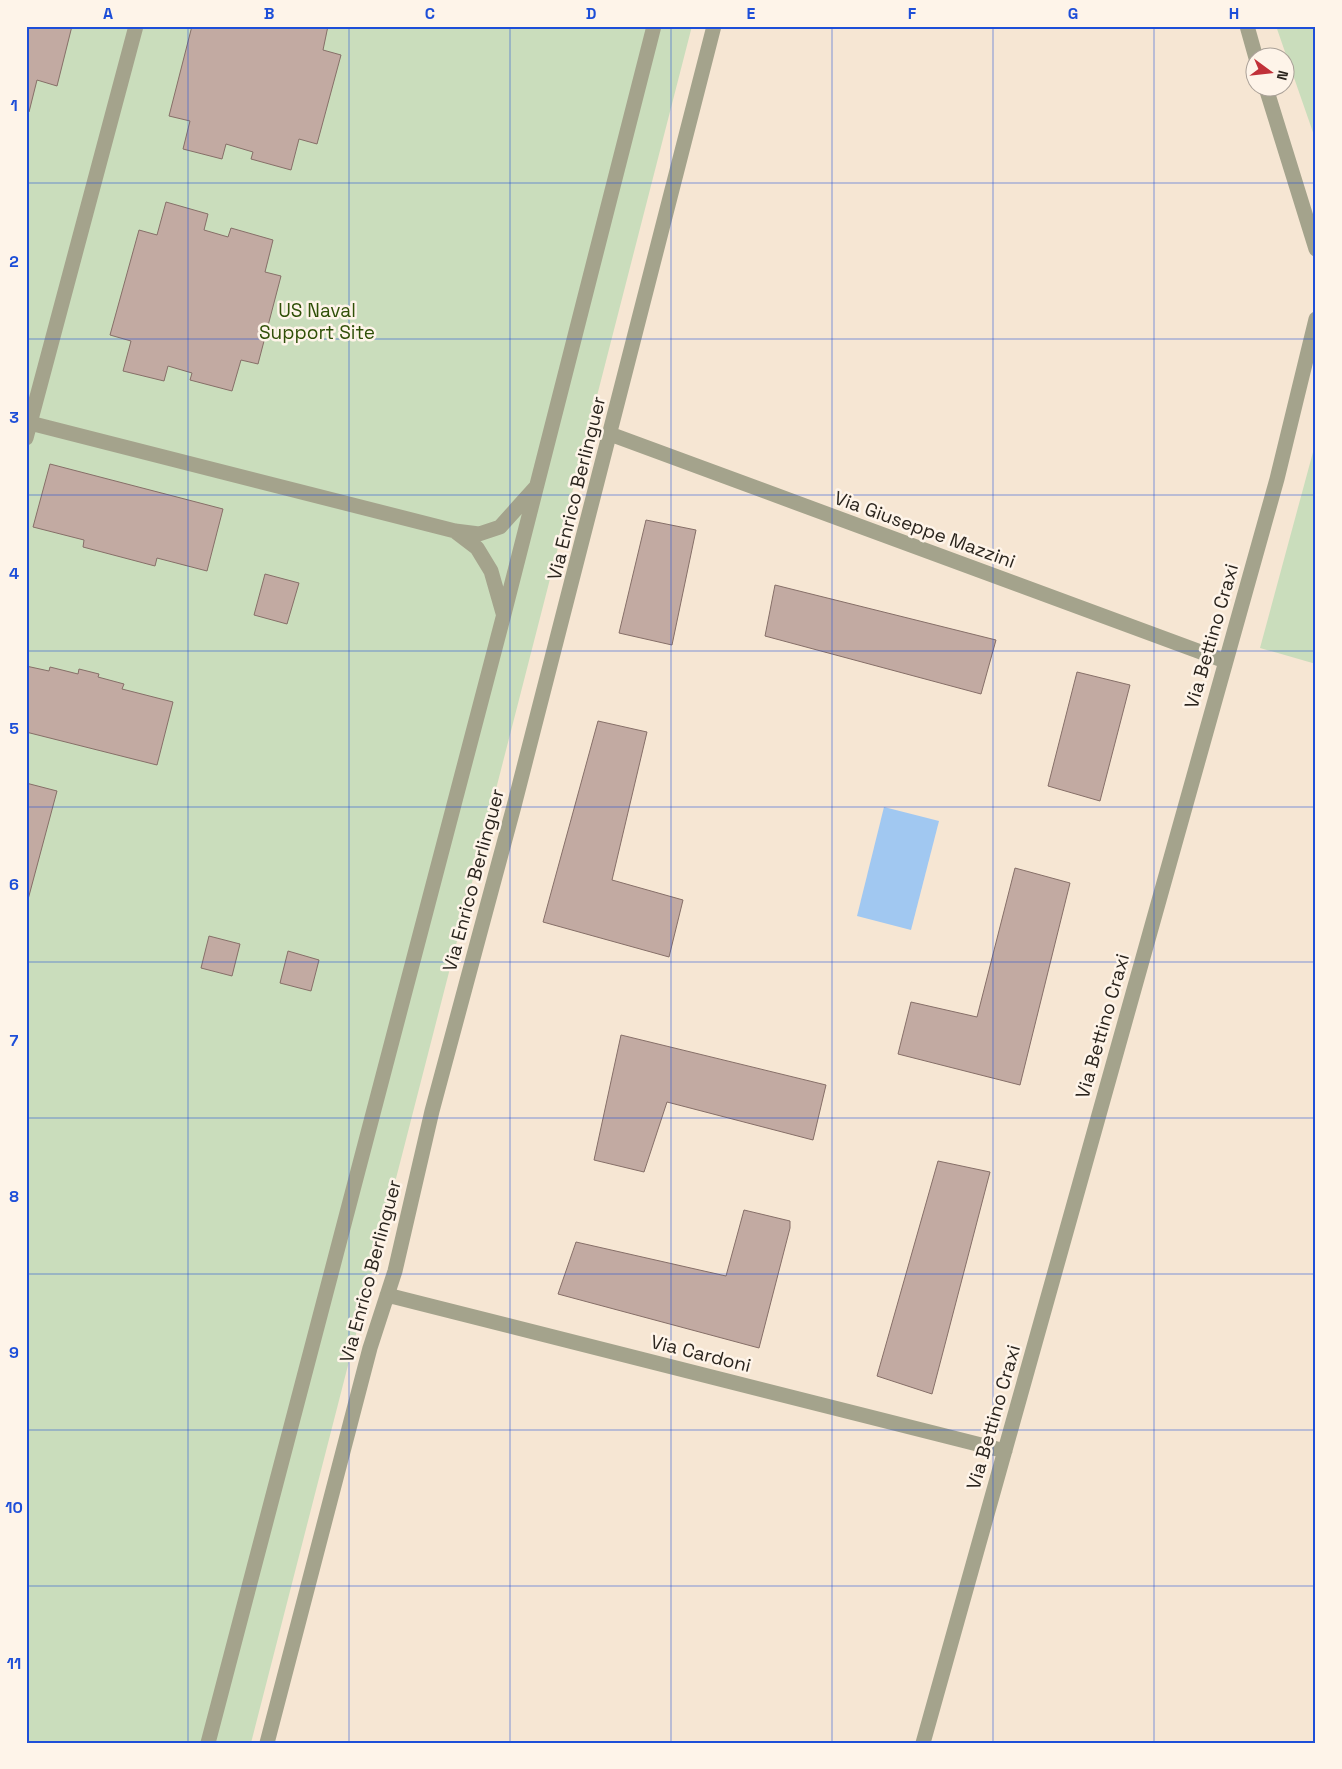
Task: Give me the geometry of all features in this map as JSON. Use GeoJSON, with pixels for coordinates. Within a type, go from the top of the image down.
{"type":"FeatureCollection","features":[{"type":"Feature","properties":{"kind":"street"},"geometry":{"type":"LineString","coordinates":[[26,438],[28,422],[136,26]]}},
{"type":"Feature","properties":{"kind":"street"},"geometry":{"type":"LineString","coordinates":[[208,1743],[504,614],[654,26]]}},
{"type":"Feature","properties":{"kind":"street","name":"Via Enrico Berlinguer"},"geometry":{"type":"LineString","coordinates":[[267,1743],[370,1348],[395,1270],[432,1111],[509,826],[714,26]]}},
{"type":"Feature","properties":{"kind":"street"},"geometry":{"type":"LineString","coordinates":[[1247,26],[1253,48]]}},
{"type":"Feature","properties":{"kind":"street"},"geometry":{"type":"LineString","coordinates":[[1269,98],[1316,249]]}},
{"type":"Feature","properties":{"kind":"street","name":"Via Bettino Craxi"},"geometry":{"type":"LineString","coordinates":[[923,1743],[1226,661],[1276,478],[1316,320]]}},
{"type":"Feature","properties":{"kind":"street"},"geometry":{"type":"LineString","coordinates":[[28,422],[455,531],[479,534],[500,527],[537,486]]}},
{"type":"Feature","properties":{"kind":"street","name":"Via Giuseppe Mazzini"},"geometry":{"type":"LineString","coordinates":[[610,434],[1226,661]]}},
{"type":"Feature","properties":{"kind":"street"},"geometry":{"type":"LineString","coordinates":[[455,531],[477,548],[491,571],[504,614]]}},
{"type":"Feature","properties":{"kind":"street","name":"Via Cardoni"},"geometry":{"type":"LineString","coordinates":[[387,1295],[1005,1450]]}},
{"type":"Feature","properties":{"kind":"green space","name":"US Naval Support Site"},"geometry":{"type":"Polygon","coordinates":[[[26,26],[692,26],[251,1743],[26,1743],[26,26]]]}},
{"type":"Feature","properties":{"kind":"green space"},"geometry":{"type":"Polygon","coordinates":[[[1276,26],[1316,26],[1316,141],[1294,78],[1294,48],[1284,48],[1276,26]]]}},
{"type":"Feature","properties":{"kind":"green space"},"geometry":{"type":"Polygon","coordinates":[[[1316,441],[1316,664],[1260,648],[1316,441]]]}},
{"type":"Feature","properties":{"kind":"water"},"geometry":{"type":"Polygon","coordinates":[[[884,807],[939,821],[911,930],[857,916],[884,807]]]}},
{"type":"Feature","properties":{"kind":"building"},"geometry":{"type":"Polygon","coordinates":[[[26,26],[72,26],[57,86],[37,80],[29,112],[26,111],[26,26]]]}},
{"type":"Feature","properties":{"kind":"building"},"geometry":{"type":"Polygon","coordinates":[[[192,26],[328,26],[323,50],[341,55],[317,144],[299,139],[291,170],[251,159],[253,152],[226,144],[222,159],[183,149],[190,121],[169,116],[192,26]]]}},
{"type":"Feature","properties":{"kind":"building"},"geometry":{"type":"Polygon","coordinates":[[[166,202],[208,214],[204,230],[228,237],[231,228],[273,240],[265,272],[281,276],[258,364],[241,360],[232,391],[190,380],[192,373],[168,366],[164,381],[123,371],[131,341],[110,335],[139,230],[157,235],[166,202]]]}},
{"type":"Feature","properties":{"kind":"building"},"geometry":{"type":"Polygon","coordinates":[[[50,464],[223,509],[207,571],[157,558],[155,566],[83,547],[84,540],[33,527],[50,464]]]}},
{"type":"Feature","properties":{"kind":"building"},"geometry":{"type":"Polygon","coordinates":[[[646,520],[696,530],[672,645],[619,633],[646,520]]]}},
{"type":"Feature","properties":{"kind":"building"},"geometry":{"type":"Polygon","coordinates":[[[265,574],[299,583],[287,624],[254,615],[265,574]]]}},
{"type":"Feature","properties":{"kind":"building"},"geometry":{"type":"Polygon","coordinates":[[[775,585],[996,640],[981,694],[765,636],[775,585]]]}},
{"type":"Feature","properties":{"kind":"building"},"geometry":{"type":"Polygon","coordinates":[[[26,666],[49,671],[50,667],[78,674],[79,669],[99,674],[98,677],[124,684],[122,689],[173,702],[157,765],[26,732],[26,666]]]}},
{"type":"Feature","properties":{"kind":"building"},"geometry":{"type":"Polygon","coordinates":[[[1077,672],[1130,685],[1100,801],[1048,786],[1077,672]]]}},
{"type":"Feature","properties":{"kind":"building"},"geometry":{"type":"Polygon","coordinates":[[[598,721],[647,732],[612,880],[683,900],[669,957],[543,922],[598,721]]]}},
{"type":"Feature","properties":{"kind":"building"},"geometry":{"type":"Polygon","coordinates":[[[26,783],[57,791],[26,907],[26,783]]]}},
{"type":"Feature","properties":{"kind":"building"},"geometry":{"type":"Polygon","coordinates":[[[1015,868],[1070,883],[1020,1085],[898,1054],[911,1002],[977,1017],[1015,868]]]}},
{"type":"Feature","properties":{"kind":"building"},"geometry":{"type":"Polygon","coordinates":[[[209,936],[240,944],[232,976],[201,968],[209,936]]]}},
{"type":"Feature","properties":{"kind":"building"},"geometry":{"type":"Polygon","coordinates":[[[288,951],[319,960],[311,991],[280,983],[288,951]]]}},
{"type":"Feature","properties":{"kind":"building"},"geometry":{"type":"Polygon","coordinates":[[[621,1035],[826,1085],[813,1140],[667,1102],[644,1172],[594,1160],[621,1035]]]}},
{"type":"Feature","properties":{"kind":"building"},"geometry":{"type":"Polygon","coordinates":[[[938,1161],[990,1172],[932,1394],[877,1376],[938,1161]]]}},
{"type":"Feature","properties":{"kind":"building"},"geometry":{"type":"Polygon","coordinates":[[[744,1210],[790,1221],[790,1228],[759,1348],[558,1294],[576,1242],[726,1276],[744,1210]]]}}]}
